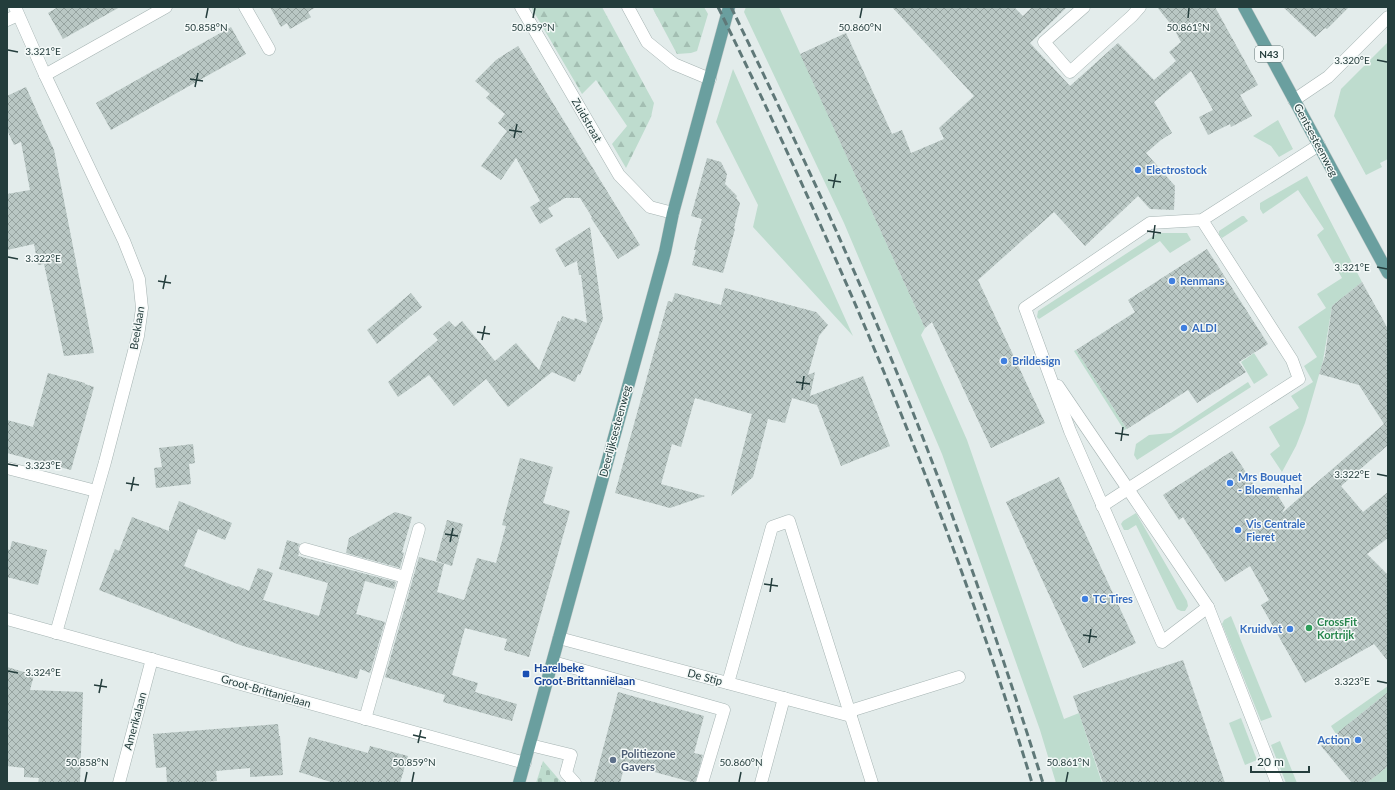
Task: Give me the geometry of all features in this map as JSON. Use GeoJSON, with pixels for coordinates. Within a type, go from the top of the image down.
{"type":"FeatureCollection","features":[{"type":"Feature","properties":{"kind":"main road","name":"Deerlijksesteenweg"},"geometry":{"type":"LineString","coordinates":[[519,783],[665,252],[673,213],[730,7]]}},
{"type":"Feature","properties":{"kind":"main road","name":"Gentsesteenweg"},"geometry":{"type":"LineString","coordinates":[[1244,7],[1388,273]]}},
{"type":"Feature","properties":{"kind":"street"},"geometry":{"type":"LineString","coordinates":[[45,76],[166,7]]}},
{"type":"Feature","properties":{"kind":"street"},"geometry":{"type":"LineString","coordinates":[[245,7],[269,49]]}},
{"type":"Feature","properties":{"kind":"street","name":"Zuidstraat"},"geometry":{"type":"LineString","coordinates":[[521,7],[619,175],[650,207],[673,213]]}},
{"type":"Feature","properties":{"kind":"street"},"geometry":{"type":"LineString","coordinates":[[628,7],[647,42],[674,64],[710,79]]}},
{"type":"Feature","properties":{"kind":"street"},"geometry":{"type":"LineString","coordinates":[[1084,7],[1044,42],[1070,72],[1140,7]]}},
{"type":"Feature","properties":{"kind":"street","name":"Beeklaan"},"geometry":{"type":"LineString","coordinates":[[7,20],[17,11],[45,76],[124,241],[139,279],[142,308],[138,336],[56,633]]}},
{"type":"Feature","properties":{"kind":"street"},"geometry":{"type":"LineString","coordinates":[[1294,100],[1328,77],[1388,17]]}},
{"type":"Feature","properties":{"kind":"street"},"geometry":{"type":"LineString","coordinates":[[1208,608],[1162,642],[1070,431],[1025,308],[1150,223],[1202,220],[1319,146]]}},
{"type":"Feature","properties":{"kind":"street"},"geometry":{"type":"LineString","coordinates":[[1102,506],[1299,379],[1292,360],[1202,220]]}},
{"type":"Feature","properties":{"kind":"street"},"geometry":{"type":"LineString","coordinates":[[1048,371],[1208,608],[1277,783]]}},
{"type":"Feature","properties":{"kind":"street"},"geometry":{"type":"LineString","coordinates":[[7,468],[96,491]]}},
{"type":"Feature","properties":{"kind":"street"},"geometry":{"type":"LineString","coordinates":[[728,683],[772,527],[789,521],[872,783]]}},
{"type":"Feature","properties":{"kind":"street"},"geometry":{"type":"LineString","coordinates":[[365,719],[419,529]]}},
{"type":"Feature","properties":{"kind":"street"},"geometry":{"type":"LineString","coordinates":[[305,548],[405,576]]}},
{"type":"Feature","properties":{"kind":"street","name":"Groot-Brittanjelaan"},"geometry":{"type":"LineString","coordinates":[[7,619],[525,763]]}},
{"type":"Feature","properties":{"kind":"street","name":"De Stip"},"geometry":{"type":"LineString","coordinates":[[559,638],[850,714]]}},
{"type":"Feature","properties":{"kind":"street","name":"Amerikalaan"},"geometry":{"type":"LineString","coordinates":[[119,783],[152,659]]}},
{"type":"Feature","properties":{"kind":"street"},"geometry":{"type":"LineString","coordinates":[[553,662],[724,710],[702,783]]}},
{"type":"Feature","properties":{"kind":"street"},"geometry":{"type":"LineString","coordinates":[[850,714],[959,677]]}},
{"type":"Feature","properties":{"kind":"street"},"geometry":{"type":"LineString","coordinates":[[761,783],[784,698]]}},
{"type":"Feature","properties":{"kind":"street"},"geometry":{"type":"LineString","coordinates":[[530,745],[571,755],[566,773],[575,783]]}},
{"type":"Feature","properties":{"kind":"green space"},"geometry":{"type":"Polygon","coordinates":[[[531,7],[602,7],[654,103],[651,117],[626,168],[612,144],[627,126],[596,80],[582,94],[531,7]]]}},
{"type":"Feature","properties":{"kind":"green space"},"geometry":{"type":"Polygon","coordinates":[[[652,7],[704,7],[708,14],[697,51],[677,54],[652,7]]]}},
{"type":"Feature","properties":{"kind":"green space"},"geometry":{"type":"Polygon","coordinates":[[[746,7],[779,7],[925,328],[921,335],[967,440],[1064,719],[1079,713],[1102,783],[1056,783],[1040,730],[942,454],[844,223],[744,12],[746,7]]]}},
{"type":"Feature","properties":{"kind":"green space"},"geometry":{"type":"Polygon","coordinates":[[[1388,42],[1388,159],[1380,163],[1382,167],[1366,175],[1334,116],[1341,89],[1388,42]]]}},
{"type":"Feature","properties":{"kind":"green space"},"geometry":{"type":"Polygon","coordinates":[[[733,69],[853,336],[753,227],[758,205],[716,122],[733,69]]]}},
{"type":"Feature","properties":{"kind":"green space"},"geometry":{"type":"Polygon","coordinates":[[[1278,120],[1293,149],[1279,157],[1271,146],[1253,136],[1278,120]]]}},
{"type":"Feature","properties":{"kind":"green space"},"geometry":{"type":"Polygon","coordinates":[[[1307,176],[1362,282],[1332,306],[1323,361],[1305,423],[1296,446],[1282,472],[1270,454],[1280,446],[1269,427],[1299,408],[1291,396],[1313,382],[1304,366],[1317,357],[1298,327],[1326,308],[1317,294],[1342,278],[1317,235],[1324,229],[1298,190],[1263,214],[1260,209],[1260,203],[1307,176]]]}},
{"type":"Feature","properties":{"kind":"green space"},"geometry":{"type":"Polygon","coordinates":[[[1244,216],[1248,221],[1222,238],[1219,235],[1219,231],[1244,216]]]}},
{"type":"Feature","properties":{"kind":"green space"},"geometry":{"type":"Polygon","coordinates":[[[1158,233],[1187,233],[1191,240],[1170,253],[1160,241],[1039,319],[1037,317],[1038,311],[1158,233]]]}},
{"type":"Feature","properties":{"kind":"green space"},"geometry":{"type":"Polygon","coordinates":[[[1076,350],[1127,429],[1124,430],[1074,351],[1076,350]]]}},
{"type":"Feature","properties":{"kind":"green space"},"geometry":{"type":"Polygon","coordinates":[[[1254,353],[1268,375],[1254,384],[1241,362],[1254,353]]]}},
{"type":"Feature","properties":{"kind":"green space"},"geometry":{"type":"Polygon","coordinates":[[[1248,382],[1251,387],[1137,460],[1134,455],[1136,444],[1149,435],[1171,433],[1248,382]]]}},
{"type":"Feature","properties":{"kind":"green space"},"geometry":{"type":"Polygon","coordinates":[[[1136,513],[1187,601],[1188,606],[1185,611],[1177,609],[1136,525],[1128,530],[1124,530],[1121,524],[1123,521],[1136,513]]]}},
{"type":"Feature","properties":{"kind":"green space"},"geometry":{"type":"Polygon","coordinates":[[[1231,616],[1272,717],[1261,721],[1222,624],[1224,620],[1231,616]]]}},
{"type":"Feature","properties":{"kind":"green space"},"geometry":{"type":"Polygon","coordinates":[[[1388,686],[1388,692],[1336,734],[1331,726],[1388,686]]]}},
{"type":"Feature","properties":{"kind":"green space"},"geometry":{"type":"Polygon","coordinates":[[[1241,718],[1257,760],[1245,765],[1229,723],[1241,718]]]}},
{"type":"Feature","properties":{"kind":"green space"},"geometry":{"type":"Polygon","coordinates":[[[1280,741],[1297,783],[1286,783],[1271,745],[1280,741]]]}},
{"type":"Feature","properties":{"kind":"green space"},"geometry":{"type":"Polygon","coordinates":[[[543,761],[562,783],[536,783],[543,761]]]}},
{"type":"Feature","properties":{"kind":"green space"},"geometry":{"type":"Polygon","coordinates":[[[1388,766],[1388,783],[1367,783],[1388,766]]]}},
{"type":"Feature","properties":{"kind":"building"},"geometry":{"type":"Polygon","coordinates":[[[58,7],[120,7],[63,39],[48,13],[58,7]]]}},
{"type":"Feature","properties":{"kind":"building"},"geometry":{"type":"Polygon","coordinates":[[[270,7],[316,7],[308,12],[311,17],[290,29],[287,23],[281,27],[270,7]]]}},
{"type":"Feature","properties":{"kind":"building"},"geometry":{"type":"Polygon","coordinates":[[[892,7],[1014,7],[1023,16],[1032,7],[1067,7],[1030,43],[1070,86],[1118,43],[1154,80],[1176,61],[1169,52],[1181,42],[1173,27],[1157,7],[1215,7],[1258,85],[1240,95],[1252,116],[1231,127],[1230,124],[1208,135],[1199,117],[1213,110],[1191,71],[1154,102],[1172,133],[1146,153],[1175,186],[1174,210],[1150,209],[1138,196],[1085,246],[1054,212],[978,280],[1045,423],[991,448],[932,322],[925,328],[800,54],[846,33],[892,134],[902,130],[911,153],[944,139],[939,128],[974,96],[892,7]]]}},
{"type":"Feature","properties":{"kind":"building"},"geometry":{"type":"Polygon","coordinates":[[[1283,7],[1349,7],[1327,29],[1325,28],[1315,37],[1283,7]]]}},
{"type":"Feature","properties":{"kind":"building"},"geometry":{"type":"Polygon","coordinates":[[[231,27],[246,54],[111,130],[96,103],[231,27]]]}},
{"type":"Feature","properties":{"kind":"building"},"geometry":{"type":"Polygon","coordinates":[[[518,46],[640,245],[618,259],[591,218],[592,217],[580,198],[565,198],[548,208],[553,216],[540,224],[530,207],[540,201],[516,158],[501,180],[481,166],[507,131],[498,123],[505,114],[486,98],[490,94],[475,81],[496,60],[518,46]]]}},
{"type":"Feature","properties":{"kind":"building"},"geometry":{"type":"Polygon","coordinates":[[[26,87],[54,150],[94,353],[64,356],[44,264],[38,265],[34,244],[7,250],[7,194],[30,190],[21,142],[14,145],[7,130],[7,96],[26,87]]]}},
{"type":"Feature","properties":{"kind":"building"},"geometry":{"type":"Polygon","coordinates":[[[707,158],[721,162],[727,174],[725,184],[737,196],[736,198],[740,203],[735,229],[723,273],[692,265],[696,250],[694,250],[702,219],[691,216],[707,158]]]}},
{"type":"Feature","properties":{"kind":"building"},"geometry":{"type":"Polygon","coordinates":[[[590,227],[603,319],[580,375],[578,374],[575,382],[552,372],[508,407],[486,379],[454,406],[429,375],[398,397],[388,382],[438,340],[433,334],[449,321],[455,327],[462,321],[495,361],[516,343],[539,370],[558,321],[560,322],[562,316],[574,320],[575,318],[587,323],[581,275],[579,275],[577,261],[565,267],[555,249],[590,227]]]}},
{"type":"Feature","properties":{"kind":"building","name":"ALDI"},"geometry":{"type":"Polygon","coordinates":[[[1207,249],[1268,344],[1239,362],[1246,372],[1197,403],[1188,390],[1127,429],[1076,350],[1135,312],[1128,300],[1207,249]]]}},
{"type":"Feature","properties":{"kind":"building"},"geometry":{"type":"Polygon","coordinates":[[[1362,282],[1388,329],[1388,445],[1341,486],[1363,512],[1388,492],[1388,538],[1367,554],[1388,575],[1388,661],[1374,644],[1305,683],[1261,605],[1269,600],[1250,566],[1225,582],[1183,517],[1179,520],[1163,495],[1232,451],[1260,494],[1263,492],[1266,496],[1275,491],[1285,507],[1282,513],[1384,424],[1359,385],[1319,374],[1325,356],[1332,306],[1362,282]]]}},
{"type":"Feature","properties":{"kind":"building"},"geometry":{"type":"Polygon","coordinates":[[[725,288],[816,312],[828,325],[819,336],[808,375],[815,372],[810,396],[863,376],[890,446],[841,466],[817,405],[792,398],[785,423],[768,419],[753,477],[731,496],[752,414],[695,398],[681,447],[672,444],[661,484],[705,496],[670,508],[615,493],[668,301],[672,302],[675,293],[721,305],[725,288]]]}},
{"type":"Feature","properties":{"kind":"building"},"geometry":{"type":"Polygon","coordinates":[[[411,293],[422,307],[377,344],[367,330],[411,293]]]}},
{"type":"Feature","properties":{"kind":"building"},"geometry":{"type":"Polygon","coordinates":[[[48,373],[85,383],[94,387],[71,470],[7,453],[7,420],[33,427],[48,373]]]}},
{"type":"Feature","properties":{"kind":"building"},"geometry":{"type":"Polygon","coordinates":[[[193,444],[195,463],[189,464],[191,484],[156,488],[154,468],[162,467],[159,448],[193,444]]]}},
{"type":"Feature","properties":{"kind":"building"},"geometry":{"type":"Polygon","coordinates":[[[520,458],[553,467],[543,503],[570,511],[529,657],[504,650],[507,639],[465,628],[452,675],[478,683],[475,692],[517,704],[512,721],[443,702],[445,695],[385,677],[419,557],[444,564],[437,592],[464,600],[477,558],[496,563],[506,526],[502,525],[520,458]]]}},
{"type":"Feature","properties":{"kind":"building"},"geometry":{"type":"Polygon","coordinates":[[[1059,477],[1136,643],[1083,668],[1006,502],[1059,477]]]}},
{"type":"Feature","properties":{"kind":"building"},"geometry":{"type":"Polygon","coordinates":[[[179,501],[232,523],[225,540],[198,529],[184,566],[249,591],[258,568],[273,573],[263,600],[319,616],[328,583],[279,569],[287,540],[300,544],[298,547],[298,556],[396,582],[394,589],[365,581],[356,614],[385,622],[370,673],[360,669],[357,679],[240,645],[99,590],[115,549],[119,551],[132,517],[169,531],[169,527],[179,501]]]}},
{"type":"Feature","properties":{"kind":"building"},"geometry":{"type":"Polygon","coordinates":[[[395,512],[412,517],[402,552],[404,553],[400,568],[346,553],[349,538],[395,512]]]}},
{"type":"Feature","properties":{"kind":"building"},"geometry":{"type":"Polygon","coordinates":[[[447,520],[463,524],[452,566],[436,561],[447,520]]]}},
{"type":"Feature","properties":{"kind":"building"},"geometry":{"type":"Polygon","coordinates":[[[12,541],[47,550],[38,585],[7,577],[7,549],[10,550],[12,541]]]}},
{"type":"Feature","properties":{"kind":"building"},"geometry":{"type":"Polygon","coordinates":[[[1183,660],[1225,783],[1103,783],[1073,696],[1183,660]]]}},
{"type":"Feature","properties":{"kind":"building"},"geometry":{"type":"Polygon","coordinates":[[[7,667],[34,675],[30,690],[83,692],[80,783],[38,783],[39,778],[24,777],[24,768],[7,766],[7,667]]]}},
{"type":"Feature","properties":{"kind":"building"},"geometry":{"type":"Polygon","coordinates":[[[618,692],[704,716],[694,753],[703,755],[695,783],[625,764],[620,783],[594,783],[618,692]]]}},
{"type":"Feature","properties":{"kind":"building","name":"Action"},"geometry":{"type":"Polygon","coordinates":[[[1388,692],[1388,766],[1367,783],[1352,783],[1321,746],[1388,692]]]}},
{"type":"Feature","properties":{"kind":"building"},"geometry":{"type":"Polygon","coordinates":[[[278,724],[283,775],[250,777],[250,768],[216,771],[217,781],[167,783],[166,767],[156,768],[153,734],[278,724]]]}},
{"type":"Feature","properties":{"kind":"building"},"geometry":{"type":"Polygon","coordinates":[[[309,737],[368,753],[370,746],[408,756],[400,783],[334,783],[299,772],[309,737]]]}},
{"type":"Feature","properties":{"kind":"railway"},"geometry":{"type":"LineString","coordinates":[[718,7],[808,196],[891,389],[966,584],[1032,783]]}},
{"type":"Feature","properties":{"kind":"railway"},"geometry":{"type":"LineString","coordinates":[[731,7],[832,221],[910,404],[951,512],[1008,674],[1043,783]]}},
{"type":"Feature","properties":{"kind":"place","name":"Electrostock"},"geometry":{"type":"Point","coordinates":[1138,170]}},
{"type":"Feature","properties":{"kind":"place","name":"Renmans"},"geometry":{"type":"Point","coordinates":[1172,281]}},
{"type":"Feature","properties":{"kind":"place","name":"ALDI"},"geometry":{"type":"Point","coordinates":[1184,328]}},
{"type":"Feature","properties":{"kind":"place","name":"Brildesign"},"geometry":{"type":"Point","coordinates":[1004,361]}},
{"type":"Feature","properties":{"kind":"place","name":"Mrs Bouquet - Bloemenhal"},"geometry":{"type":"Point","coordinates":[1230,483]}},
{"type":"Feature","properties":{"kind":"place","name":"Vis Centrale Fieret"},"geometry":{"type":"Point","coordinates":[1238,530]}},
{"type":"Feature","properties":{"kind":"place","name":"TC Tires"},"geometry":{"type":"Point","coordinates":[1085,599]}},
{"type":"Feature","properties":{"kind":"place","name":"CrossFit Kortrijk"},"geometry":{"type":"Point","coordinates":[1309,628]}},
{"type":"Feature","properties":{"kind":"place","name":"Kruidvat"},"geometry":{"type":"Point","coordinates":[1290,629]}},
{"type":"Feature","properties":{"kind":"place","name":"Harelbeke Groot-Brittanniëlaan"},"geometry":{"type":"Point","coordinates":[526,674]}},
{"type":"Feature","properties":{"kind":"place","name":"Action"},"geometry":{"type":"Point","coordinates":[1358,740]}},
{"type":"Feature","properties":{"kind":"place","name":"Politiezone Gavers"},"geometry":{"type":"Point","coordinates":[613,760]}}]}
